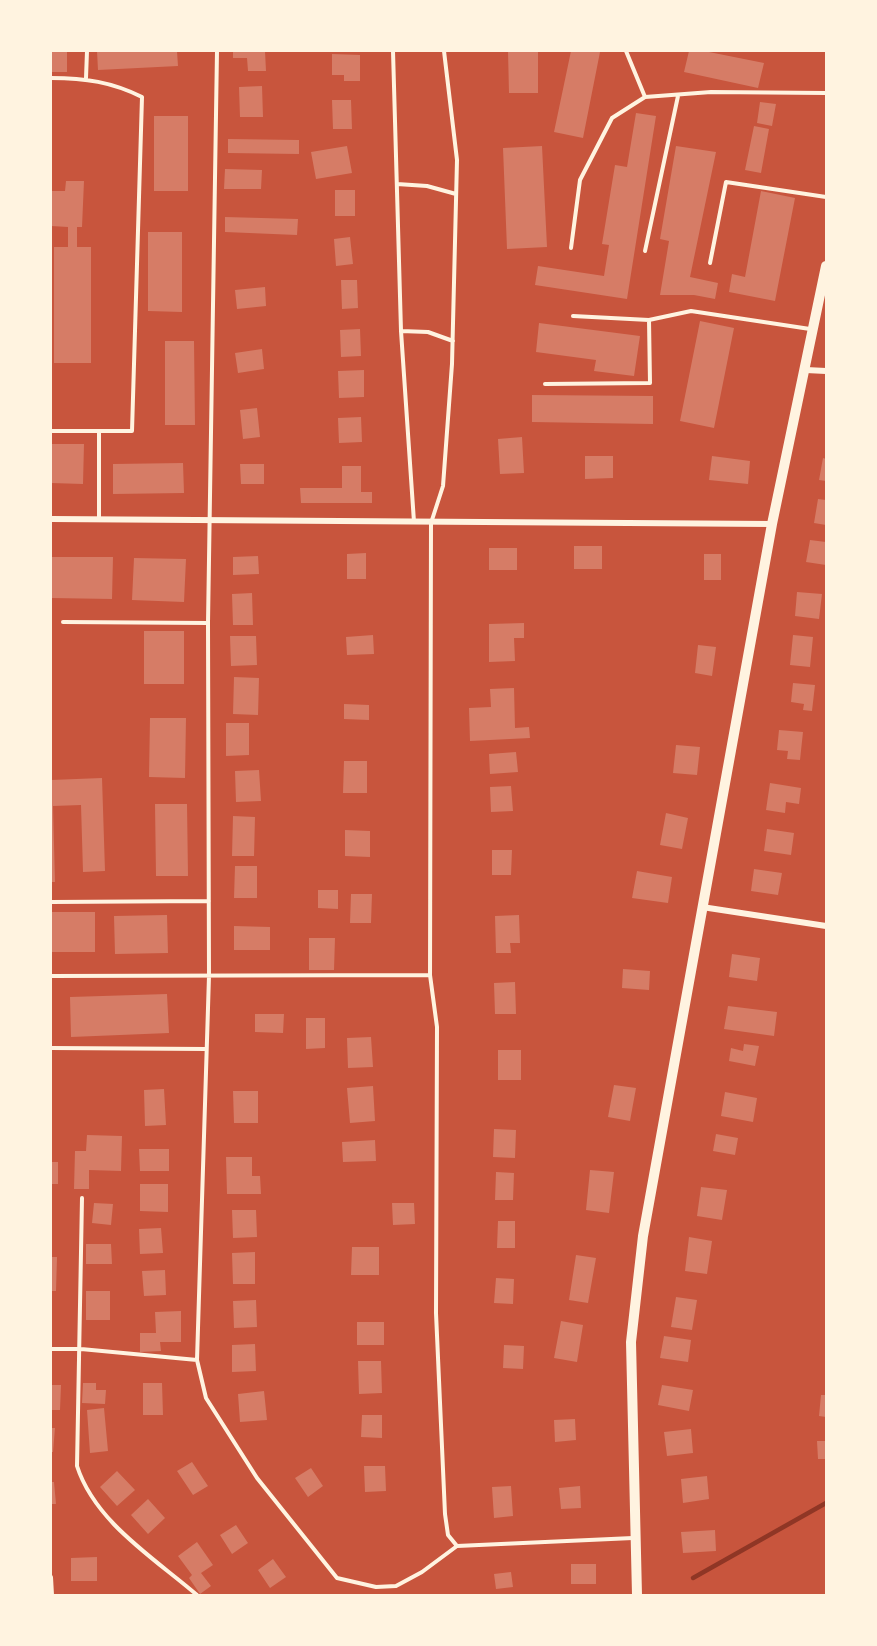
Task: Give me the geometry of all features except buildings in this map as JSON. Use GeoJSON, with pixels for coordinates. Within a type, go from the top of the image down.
{"type":"FeatureCollection","features":[{"type":"Feature","properties":{"kind":"main road"},"geometry":{"type":"LineString","coordinates":[[637,1595],[631,1342],[643,1236],[772,524],[826,266]]}},
{"type":"Feature","properties":{"kind":"street"},"geometry":{"type":"LineString","coordinates":[[806,370],[826,371]]}},
{"type":"Feature","properties":{"kind":"street"},"geometry":{"type":"LineString","coordinates":[[51,519],[210,522],[772,524]]}},
{"type":"Feature","properties":{"kind":"street"},"geometry":{"type":"LineString","coordinates":[[701,907],[826,926]]}},
{"type":"Feature","properties":{"kind":"lane"},"geometry":{"type":"LineString","coordinates":[[86,78],[87,51]]}},
{"type":"Feature","properties":{"kind":"lane"},"geometry":{"type":"LineString","coordinates":[[217,51],[208,623],[209,976],[197,1360],[206,1398],[257,1478],[337,1578],[376,1587],[396,1586],[422,1572],[457,1546],[634,1538]]}},
{"type":"Feature","properties":{"kind":"lane"},"geometry":{"type":"LineString","coordinates":[[393,51],[401,331],[415,523]]}},
{"type":"Feature","properties":{"kind":"lane"},"geometry":{"type":"LineString","coordinates":[[444,51],[457,160],[453,341],[443,486],[431,523],[430,975],[437,1027],[436,1313],[445,1514],[448,1535],[457,1546]]}},
{"type":"Feature","properties":{"kind":"lane"},"geometry":{"type":"LineString","coordinates":[[626,51],[645,97]]}},
{"type":"Feature","properties":{"kind":"lane"},"geometry":{"type":"LineString","coordinates":[[51,78],[86,78],[118,85],[142,97],[132,431],[51,431]]}},
{"type":"Feature","properties":{"kind":"lane"},"geometry":{"type":"LineString","coordinates":[[571,248],[580,180],[612,118],[645,97],[711,92],[826,93]]}},
{"type":"Feature","properties":{"kind":"lane"},"geometry":{"type":"LineString","coordinates":[[645,251],[678,96]]}},
{"type":"Feature","properties":{"kind":"lane"},"geometry":{"type":"LineString","coordinates":[[710,263],[726,182],[826,197]]}},
{"type":"Feature","properties":{"kind":"lane"},"geometry":{"type":"LineString","coordinates":[[397,184],[427,186],[456,194]]}},
{"type":"Feature","properties":{"kind":"lane"},"geometry":{"type":"LineString","coordinates":[[573,316],[649,320],[691,310],[814,330]]}},
{"type":"Feature","properties":{"kind":"lane"},"geometry":{"type":"LineString","coordinates":[[545,384],[650,382],[649,320]]}},
{"type":"Feature","properties":{"kind":"lane"},"geometry":{"type":"LineString","coordinates":[[401,331],[428,332],[453,341]]}},
{"type":"Feature","properties":{"kind":"lane"},"geometry":{"type":"LineString","coordinates":[[99,431],[99,520]]}},
{"type":"Feature","properties":{"kind":"lane"},"geometry":{"type":"LineString","coordinates":[[63,622],[208,623]]}},
{"type":"Feature","properties":{"kind":"lane"},"geometry":{"type":"LineString","coordinates":[[51,902],[209,901]]}},
{"type":"Feature","properties":{"kind":"lane"},"geometry":{"type":"LineString","coordinates":[[51,976],[430,975]]}},
{"type":"Feature","properties":{"kind":"lane"},"geometry":{"type":"LineString","coordinates":[[51,1048],[206,1049]]}},
{"type":"Feature","properties":{"kind":"lane"},"geometry":{"type":"LineString","coordinates":[[82,1198],[81,1349],[77,1466],[83,1484],[105,1515],[197,1595]]}},
{"type":"Feature","properties":{"kind":"lane"},"geometry":{"type":"LineString","coordinates":[[51,1349],[81,1349],[197,1360]]}},
{"type":"Feature","properties":{"kind":"lane"},"geometry":{"type":"LineString","coordinates":[[51,1577],[52,1595]]}},
{"type":"Feature","properties":{"kind":"waterway"},"geometry":{"type":"LineString","coordinates":[[693,1578],[826,1503]]}}]}
